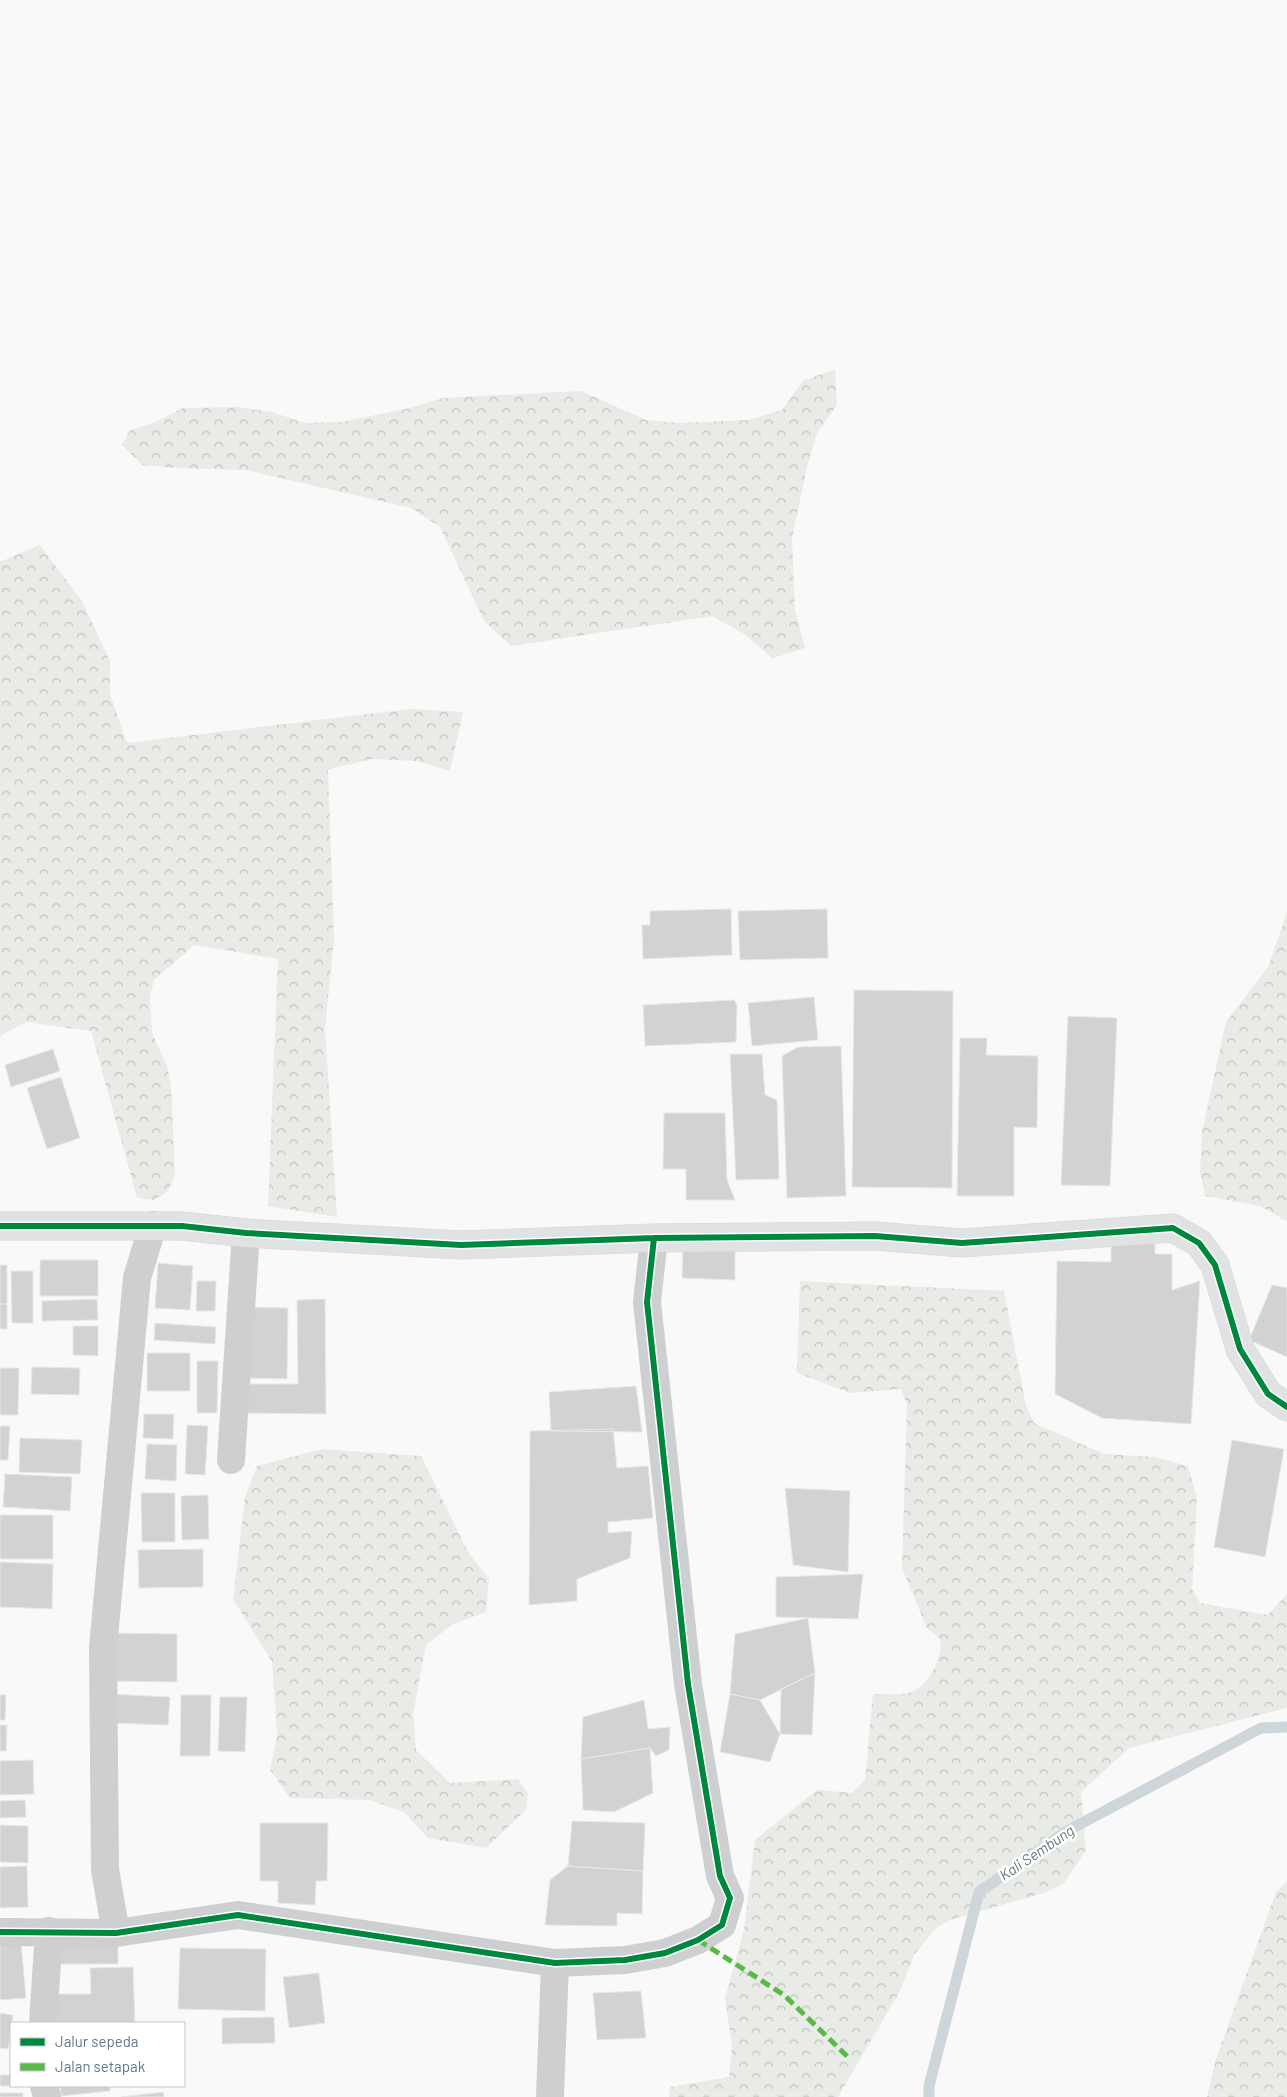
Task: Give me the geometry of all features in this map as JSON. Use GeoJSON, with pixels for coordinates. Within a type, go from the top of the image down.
{"type":"FeatureCollection","features":[{"type":"Feature","properties":{"kind":"street"},"geometry":{"type":"LineString","coordinates":[[116,1933],[105,1870],[103,1648],[137,1278],[153,1225]]}},
{"type":"Feature","properties":{"kind":"street"},"geometry":{"type":"LineString","coordinates":[[0,1226],[182,1226],[246,1233],[461,1244],[654,1238],[875,1236],[962,1243],[1173,1228],[1199,1243],[1215,1265],[1240,1350],[1268,1394],[1287,1407]]}},
{"type":"Feature","properties":{"kind":"street"},"geometry":{"type":"LineString","coordinates":[[231,1460],[246,1233]]}},
{"type":"Feature","properties":{"kind":"street"},"geometry":{"type":"LineString","coordinates":[[0,1932],[116,1933],[238,1915],[555,1963],[625,1960],[665,1953],[698,1940],[722,1925],[730,1898],[720,1876],[688,1684],[647,1302],[654,1238]]}},
{"type":"Feature","properties":{"kind":"street"},"geometry":{"type":"LineString","coordinates":[[43,2022],[49,1931]]}},
{"type":"Feature","properties":{"kind":"street"},"geometry":{"type":"LineString","coordinates":[[550,2097],[555,1963]]}},
{"type":"Feature","properties":{"kind":"green space"},"geometry":{"type":"Polygon","coordinates":[[[835,369],[837,405],[817,433],[807,467],[792,538],[795,611],[805,648],[772,658],[744,634],[712,616],[511,646],[484,621],[440,527],[411,508],[245,470],[142,465],[122,445],[130,430],[153,423],[183,408],[238,407],[272,412],[305,423],[341,422],[410,408],[443,398],[581,391],[646,420],[679,423],[749,420],[782,410],[803,381],[835,369]]]}},
{"type":"Feature","properties":{"kind":"green space"},"geometry":{"type":"Polygon","coordinates":[[[40,545],[82,601],[110,661],[110,694],[127,743],[410,709],[463,712],[450,771],[417,761],[373,759],[328,769],[334,939],[325,1028],[337,1217],[268,1206],[278,959],[194,945],[154,980],[150,997],[152,1033],[167,1066],[171,1085],[175,1175],[168,1191],[154,1200],[137,1198],[91,1031],[26,1022],[0,1036],[0,562],[40,545]]]}},
{"type":"Feature","properties":{"kind":"green space"},"geometry":{"type":"Polygon","coordinates":[[[1287,913],[1287,1221],[1260,1206],[1205,1196],[1200,1172],[1202,1132],[1226,1022],[1268,967],[1287,913]]]}},
{"type":"Feature","properties":{"kind":"green space"},"geometry":{"type":"Polygon","coordinates":[[[800,1281],[1004,1291],[1026,1406],[1034,1423],[1104,1454],[1155,1457],[1188,1466],[1197,1499],[1192,1589],[1200,1603],[1268,1615],[1287,1594],[1287,1708],[1129,1748],[1081,1792],[1086,1850],[1064,1883],[1047,1892],[950,1920],[935,1929],[914,1955],[900,1991],[838,2097],[669,2097],[670,2087],[729,2077],[732,2047],[725,1998],[744,1930],[755,1840],[817,1790],[852,1793],[865,1780],[873,1694],[899,1694],[919,1688],[933,1670],[939,1658],[941,1640],[927,1628],[902,1568],[907,1405],[901,1389],[850,1393],[797,1373],[800,1281]]]}},
{"type":"Feature","properties":{"kind":"green space"},"geometry":{"type":"Polygon","coordinates":[[[322,1449],[421,1456],[468,1552],[489,1579],[486,1612],[453,1624],[426,1645],[413,1714],[416,1750],[450,1783],[518,1779],[528,1793],[526,1810],[486,1848],[428,1838],[405,1813],[371,1800],[290,1798],[270,1770],[277,1735],[272,1662],[233,1599],[245,1497],[257,1466],[322,1449]]]}},
{"type":"Feature","properties":{"kind":"green space"},"geometry":{"type":"Polygon","coordinates":[[[1287,1881],[1287,2097],[1207,2097],[1216,2059],[1276,1892],[1287,1881]]]}},
{"type":"Feature","properties":{"kind":"building"},"geometry":{"type":"Polygon","coordinates":[[[731,909],[732,955],[643,959],[642,925],[650,925],[650,911],[731,909]]]}},
{"type":"Feature","properties":{"kind":"building"},"geometry":{"type":"Polygon","coordinates":[[[827,909],[828,958],[740,960],[738,911],[827,909]]]}},
{"type":"Feature","properties":{"kind":"building"},"geometry":{"type":"Polygon","coordinates":[[[854,990],[953,991],[952,1188],[852,1187],[854,990]]]}},
{"type":"Feature","properties":{"kind":"building"},"geometry":{"type":"Polygon","coordinates":[[[814,997],[818,1040],[752,1046],[748,1003],[814,997]]]}},
{"type":"Feature","properties":{"kind":"building"},"geometry":{"type":"Polygon","coordinates":[[[734,1000],[737,1005],[736,1042],[645,1046],[643,1005],[734,1000]]]}},
{"type":"Feature","properties":{"kind":"building"},"geometry":{"type":"Polygon","coordinates":[[[1068,1016],[1117,1018],[1110,1186],[1061,1185],[1068,1016]]]}},
{"type":"Feature","properties":{"kind":"building"},"geometry":{"type":"Polygon","coordinates":[[[960,1038],[987,1038],[986,1055],[1038,1056],[1037,1128],[1014,1127],[1014,1196],[957,1196],[960,1038]]]}},
{"type":"Feature","properties":{"kind":"building"},"geometry":{"type":"Polygon","coordinates":[[[841,1046],[846,1196],[787,1198],[782,1056],[798,1047],[841,1046]]]}},
{"type":"Feature","properties":{"kind":"building"},"geometry":{"type":"Polygon","coordinates":[[[53,1049],[60,1071],[11,1087],[5,1065],[53,1049]]]}},
{"type":"Feature","properties":{"kind":"building"},"geometry":{"type":"Polygon","coordinates":[[[730,1054],[762,1054],[765,1095],[777,1100],[779,1179],[736,1180],[730,1054]]]}},
{"type":"Feature","properties":{"kind":"building"},"geometry":{"type":"Polygon","coordinates":[[[61,1077],[80,1138],[47,1149],[27,1088],[61,1077]]]}},
{"type":"Feature","properties":{"kind":"building"},"geometry":{"type":"Polygon","coordinates":[[[664,1113],[725,1113],[727,1180],[735,1200],[686,1200],[686,1169],[663,1169],[664,1113]]]}},
{"type":"Feature","properties":{"kind":"building"},"geometry":{"type":"Polygon","coordinates":[[[1111,1241],[1155,1242],[1155,1254],[1172,1254],[1172,1290],[1200,1281],[1191,1424],[1102,1418],[1055,1394],[1057,1261],[1111,1262],[1111,1241]]]}},
{"type":"Feature","properties":{"kind":"building"},"geometry":{"type":"Polygon","coordinates":[[[683,1243],[735,1244],[735,1280],[682,1278],[683,1243]]]}},
{"type":"Feature","properties":{"kind":"building"},"geometry":{"type":"Polygon","coordinates":[[[40,1260],[98,1260],[98,1296],[40,1296],[40,1260]]]}},
{"type":"Feature","properties":{"kind":"building"},"geometry":{"type":"Polygon","coordinates":[[[158,1263],[193,1266],[190,1310],[155,1308],[158,1263]]]}},
{"type":"Feature","properties":{"kind":"building"},"geometry":{"type":"Polygon","coordinates":[[[0,1265],[7,1265],[7,1304],[0,1304],[0,1265]]]}},
{"type":"Feature","properties":{"kind":"building"},"geometry":{"type":"Polygon","coordinates":[[[11,1271],[33,1271],[33,1323],[12,1323],[11,1271]]]}},
{"type":"Feature","properties":{"kind":"building"},"geometry":{"type":"Polygon","coordinates":[[[197,1281],[216,1281],[215,1311],[196,1311],[197,1281]]]}},
{"type":"Feature","properties":{"kind":"building"},"geometry":{"type":"Polygon","coordinates":[[[1272,1285],[1287,1288],[1287,1357],[1249,1340],[1272,1285]]]}},
{"type":"Feature","properties":{"kind":"building"},"geometry":{"type":"Polygon","coordinates":[[[97,1299],[98,1320],[42,1321],[42,1301],[97,1299]]]}},
{"type":"Feature","properties":{"kind":"building"},"geometry":{"type":"Polygon","coordinates":[[[325,1299],[326,1414],[243,1413],[243,1384],[298,1384],[297,1300],[325,1299]]]}},
{"type":"Feature","properties":{"kind":"building"},"geometry":{"type":"Polygon","coordinates":[[[0,1304],[7,1304],[7,1329],[0,1329],[0,1304]]]}},
{"type":"Feature","properties":{"kind":"building"},"geometry":{"type":"Polygon","coordinates":[[[245,1307],[288,1308],[287,1379],[244,1378],[245,1307]]]}},
{"type":"Feature","properties":{"kind":"building"},"geometry":{"type":"Polygon","coordinates":[[[155,1323],[216,1327],[215,1344],[154,1340],[155,1323]]]}},
{"type":"Feature","properties":{"kind":"building"},"geometry":{"type":"Polygon","coordinates":[[[73,1326],[98,1326],[98,1356],[73,1355],[73,1326]]]}},
{"type":"Feature","properties":{"kind":"building"},"geometry":{"type":"Polygon","coordinates":[[[147,1353],[190,1353],[190,1391],[147,1391],[147,1353]]]}},
{"type":"Feature","properties":{"kind":"building"},"geometry":{"type":"Polygon","coordinates":[[[197,1361],[218,1361],[217,1413],[197,1413],[197,1361]]]}},
{"type":"Feature","properties":{"kind":"building"},"geometry":{"type":"Polygon","coordinates":[[[32,1367],[80,1368],[79,1395],[31,1394],[32,1367]]]}},
{"type":"Feature","properties":{"kind":"building"},"geometry":{"type":"Polygon","coordinates":[[[0,1368],[19,1368],[18,1415],[0,1415],[0,1368]]]}},
{"type":"Feature","properties":{"kind":"building"},"geometry":{"type":"Polygon","coordinates":[[[636,1386],[642,1432],[551,1431],[549,1392],[636,1386]]]}},
{"type":"Feature","properties":{"kind":"building"},"geometry":{"type":"Polygon","coordinates":[[[144,1414],[174,1414],[173,1439],[143,1438],[144,1414]]]}},
{"type":"Feature","properties":{"kind":"building"},"geometry":{"type":"Polygon","coordinates":[[[187,1425],[208,1426],[205,1475],[185,1474],[187,1425]]]}},
{"type":"Feature","properties":{"kind":"building"},"geometry":{"type":"Polygon","coordinates":[[[0,1426],[10,1426],[8,1460],[0,1460],[0,1426]]]}},
{"type":"Feature","properties":{"kind":"building"},"geometry":{"type":"Polygon","coordinates":[[[613,1429],[617,1468],[648,1466],[653,1518],[608,1522],[608,1533],[632,1531],[630,1558],[577,1579],[577,1601],[529,1605],[530,1431],[613,1429]]]}},
{"type":"Feature","properties":{"kind":"building"},"geometry":{"type":"Polygon","coordinates":[[[20,1438],[82,1440],[80,1474],[19,1472],[20,1438]]]}},
{"type":"Feature","properties":{"kind":"building"},"geometry":{"type":"Polygon","coordinates":[[[1232,1440],[1284,1449],[1265,1557],[1214,1547],[1232,1440]]]}},
{"type":"Feature","properties":{"kind":"building"},"geometry":{"type":"Polygon","coordinates":[[[147,1444],[177,1445],[176,1481],[145,1479],[147,1444]]]}},
{"type":"Feature","properties":{"kind":"building"},"geometry":{"type":"Polygon","coordinates":[[[5,1474],[72,1477],[70,1511],[3,1507],[5,1474]]]}},
{"type":"Feature","properties":{"kind":"building"},"geometry":{"type":"Polygon","coordinates":[[[785,1488],[850,1491],[848,1572],[793,1565],[785,1488]]]}},
{"type":"Feature","properties":{"kind":"building"},"geometry":{"type":"Polygon","coordinates":[[[141,1493],[175,1493],[175,1542],[142,1542],[141,1493]]]}},
{"type":"Feature","properties":{"kind":"building"},"geometry":{"type":"Polygon","coordinates":[[[208,1495],[209,1539],[182,1540],[181,1496],[208,1495]]]}},
{"type":"Feature","properties":{"kind":"building"},"geometry":{"type":"Polygon","coordinates":[[[0,1515],[53,1515],[53,1559],[0,1559],[0,1515]]]}},
{"type":"Feature","properties":{"kind":"building"},"geometry":{"type":"Polygon","coordinates":[[[203,1549],[203,1587],[139,1588],[138,1550],[203,1549]]]}},
{"type":"Feature","properties":{"kind":"building"},"geometry":{"type":"Polygon","coordinates":[[[0,1562],[53,1564],[52,1609],[0,1607],[0,1562]]]}},
{"type":"Feature","properties":{"kind":"building"},"geometry":{"type":"Polygon","coordinates":[[[863,1574],[858,1619],[776,1617],[776,1577],[863,1574]]]}},
{"type":"Feature","properties":{"kind":"building"},"geometry":{"type":"Polygon","coordinates":[[[808,1618],[815,1673],[760,1700],[730,1694],[735,1634],[808,1618]]]}},
{"type":"Feature","properties":{"kind":"building"},"geometry":{"type":"Polygon","coordinates":[[[105,1633],[177,1634],[177,1682],[105,1681],[105,1633]]]}},
{"type":"Feature","properties":{"kind":"building"},"geometry":{"type":"Polygon","coordinates":[[[815,1673],[812,1735],[780,1734],[781,1689],[815,1673]]]}},
{"type":"Feature","properties":{"kind":"building"},"geometry":{"type":"Polygon","coordinates":[[[110,1694],[170,1697],[168,1725],[109,1723],[110,1694]]]}},
{"type":"Feature","properties":{"kind":"building"},"geometry":{"type":"Polygon","coordinates":[[[730,1694],[760,1700],[780,1734],[770,1762],[720,1752],[730,1694]]]}},
{"type":"Feature","properties":{"kind":"building"},"geometry":{"type":"Polygon","coordinates":[[[0,1695],[6,1695],[5,1720],[0,1720],[0,1695]]]}},
{"type":"Feature","properties":{"kind":"building"},"geometry":{"type":"Polygon","coordinates":[[[181,1695],[211,1695],[210,1756],[180,1756],[181,1695]]]}},
{"type":"Feature","properties":{"kind":"building"},"geometry":{"type":"Polygon","coordinates":[[[220,1697],[247,1697],[245,1752],[218,1751],[220,1697]]]}},
{"type":"Feature","properties":{"kind":"building"},"geometry":{"type":"Polygon","coordinates":[[[644,1700],[648,1729],[670,1727],[669,1750],[656,1756],[650,1748],[581,1759],[583,1717],[644,1700]]]}},
{"type":"Feature","properties":{"kind":"building"},"geometry":{"type":"Polygon","coordinates":[[[0,1725],[7,1725],[6,1751],[0,1751],[0,1725]]]}},
{"type":"Feature","properties":{"kind":"building"},"geometry":{"type":"Polygon","coordinates":[[[650,1748],[653,1793],[614,1812],[583,1810],[581,1759],[650,1748]]]}},
{"type":"Feature","properties":{"kind":"building"},"geometry":{"type":"Polygon","coordinates":[[[33,1760],[34,1794],[0,1795],[0,1761],[33,1760]]]}},
{"type":"Feature","properties":{"kind":"building"},"geometry":{"type":"Polygon","coordinates":[[[25,1800],[26,1817],[0,1818],[0,1801],[25,1800]]]}},
{"type":"Feature","properties":{"kind":"building"},"geometry":{"type":"Polygon","coordinates":[[[572,1821],[645,1823],[643,1871],[568,1866],[572,1821]]]}},
{"type":"Feature","properties":{"kind":"building"},"geometry":{"type":"Polygon","coordinates":[[[260,1823],[328,1823],[327,1881],[316,1881],[315,1905],[278,1903],[278,1881],[260,1881],[260,1823]]]}},
{"type":"Feature","properties":{"kind":"building"},"geometry":{"type":"Polygon","coordinates":[[[0,1825],[28,1826],[28,1863],[0,1862],[0,1825]]]}},
{"type":"Feature","properties":{"kind":"building"},"geometry":{"type":"Polygon","coordinates":[[[27,1866],[28,1907],[0,1908],[0,1867],[27,1866]]]}},
{"type":"Feature","properties":{"kind":"building"},"geometry":{"type":"Polygon","coordinates":[[[568,1866],[643,1871],[642,1914],[617,1913],[617,1926],[545,1925],[550,1880],[568,1866]]]}},
{"type":"Feature","properties":{"kind":"building"},"geometry":{"type":"Polygon","coordinates":[[[20,1931],[26,1998],[0,2000],[0,1933],[20,1931]]]}},
{"type":"Feature","properties":{"kind":"building"},"geometry":{"type":"Polygon","coordinates":[[[55,1931],[118,1931],[118,1964],[55,1964],[55,1931]]]}},
{"type":"Feature","properties":{"kind":"building"},"geometry":{"type":"Polygon","coordinates":[[[180,1948],[266,1949],[265,2011],[178,2009],[180,1948]]]}},
{"type":"Feature","properties":{"kind":"building"},"geometry":{"type":"Polygon","coordinates":[[[133,1967],[135,2022],[56,2022],[56,1994],[91,1994],[90,1968],[133,1967]]]}},
{"type":"Feature","properties":{"kind":"building"},"geometry":{"type":"Polygon","coordinates":[[[319,1973],[325,2023],[289,2028],[283,1977],[319,1973]]]}},
{"type":"Feature","properties":{"kind":"building"},"geometry":{"type":"Polygon","coordinates":[[[641,1991],[646,2038],[597,2040],[593,1993],[641,1991]]]}},
{"type":"Feature","properties":{"kind":"building"},"geometry":{"type":"Polygon","coordinates":[[[0,2013],[13,2015],[12,2022],[10,2022],[8,2049],[0,2048],[0,2013]]]}},
{"type":"Feature","properties":{"kind":"building"},"geometry":{"type":"Polygon","coordinates":[[[274,2017],[275,2043],[222,2044],[222,2018],[274,2017]]]}},
{"type":"Feature","properties":{"kind":"building"},"geometry":{"type":"Polygon","coordinates":[[[0,2075],[10,2075],[10,2086],[0,2086],[0,2075]]]}},
{"type":"Feature","properties":{"kind":"building"},"geometry":{"type":"Polygon","coordinates":[[[60,2087],[110,2087],[110,2091],[61,2096],[60,2087]]]}},
{"type":"Feature","properties":{"kind":"building"},"geometry":{"type":"Polygon","coordinates":[[[163,2092],[164,2097],[121,2097],[163,2092]]]}},
{"type":"Feature","properties":{"kind":"building"},"geometry":{"type":"Polygon","coordinates":[[[0,2093],[23,2093],[23,2097],[0,2097],[0,2093]]]}},
{"type":"Feature","properties":{"kind":"waterway","name":"Kali Sembung"},"geometry":{"type":"LineString","coordinates":[[929,2097],[929,2086],[979,1892],[1067,1831],[1261,1728],[1287,1727]]}},
{"type":"Feature","properties":{"kind":"marked path"},"geometry":{"type":"LineString","coordinates":[[698,1940],[784,1995],[849,2058]]}},
{"type":"Feature","properties":{"kind":"cycle path"},"geometry":{"type":"LineString","coordinates":[[0,1226],[182,1226],[246,1233],[461,1245],[654,1238],[875,1236],[962,1243],[1173,1228],[1199,1243],[1215,1265],[1240,1349],[1268,1394],[1287,1407]]}},
{"type":"Feature","properties":{"kind":"cycle path"},"geometry":{"type":"LineString","coordinates":[[0,1932],[116,1933],[238,1915],[555,1963],[625,1960],[665,1953],[698,1940],[722,1925],[730,1898],[720,1876],[688,1684],[647,1302],[654,1238]]}}]}
